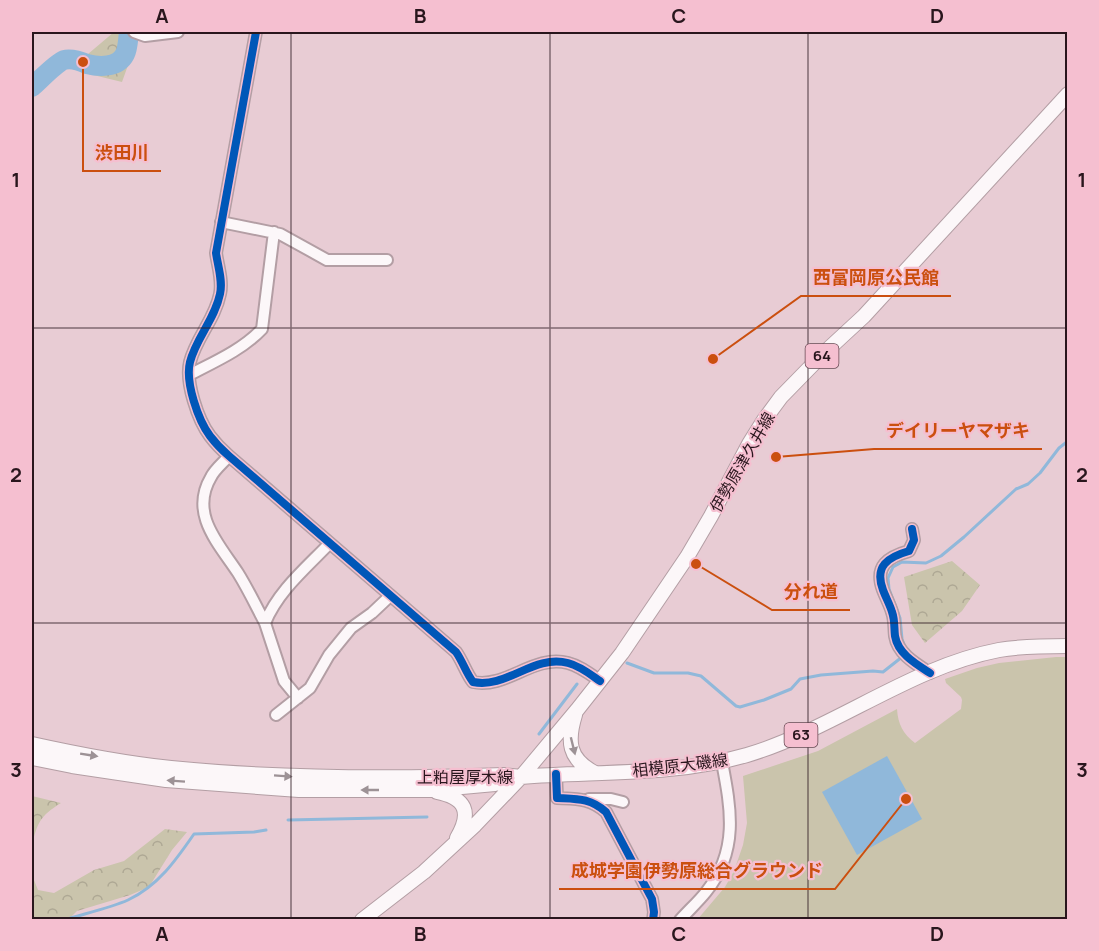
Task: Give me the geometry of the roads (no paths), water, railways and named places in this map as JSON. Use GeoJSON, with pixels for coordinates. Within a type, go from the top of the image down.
{"type":"FeatureCollection","features":[{"type":"Feature","properties":{"kind":"main road","name":"伊勢原津久井線"},"geometry":{"type":"LineString","coordinates":[[521,777],[622,653],[687,557],[749,444],[781,397],[864,316],[1068,94]]}},
{"type":"Feature","properties":{"kind":"main road","name":"相模原大磯線"},"geometry":{"type":"LineString","coordinates":[[521,777],[654,770],[722,762],[818,728],[959,661],[1000,650],[1068,646]]}},
{"type":"Feature","properties":{"kind":"main road"},"geometry":{"type":"LineString","coordinates":[[577,710],[570,732],[571,748],[583,766],[595,773]]}},
{"type":"Feature","properties":{"kind":"main road","name":"上粕屋厚木線"},"geometry":{"type":"LineString","coordinates":[[32,744],[169,768],[290,776],[391,778],[504,775],[521,777]]}},
{"type":"Feature","properties":{"kind":"main road","name":"上粕屋厚木線"},"geometry":{"type":"LineString","coordinates":[[32,758],[177,781],[299,790],[429,790],[495,784],[521,777]]}},
{"type":"Feature","properties":{"kind":"main road"},"geometry":{"type":"LineString","coordinates":[[362,920],[415,879],[452,846],[521,777]]}},
{"type":"Feature","properties":{"kind":"main road"},"geometry":{"type":"LineString","coordinates":[[429,790],[455,798],[465,812],[466,819],[463,828],[452,846]]}},
{"type":"Feature","properties":{"kind":"street"},"geometry":{"type":"LineString","coordinates":[[135,32],[145,36],[178,32]]}},
{"type":"Feature","properties":{"kind":"street"},"geometry":{"type":"LineString","coordinates":[[256,32],[216,253],[221,279],[220,292],[217,305],[190,362],[192,398],[208,434],[229,456],[456,652],[472,682],[481,684],[493,682],[540,663],[552,662],[566,662],[580,667],[600,681]]}},
{"type":"Feature","properties":{"kind":"street"},"geometry":{"type":"LineString","coordinates":[[221,222],[280,234],[327,260],[387,260]]}},
{"type":"Feature","properties":{"kind":"street"},"geometry":{"type":"LineString","coordinates":[[189,375],[239,348],[262,329],[274,232]]}},
{"type":"Feature","properties":{"kind":"street"},"geometry":{"type":"LineString","coordinates":[[229,456],[211,476],[205,490],[203,503],[205,519],[210,532],[240,576],[265,623],[284,681],[298,698]]}},
{"type":"Feature","properties":{"kind":"street"},"geometry":{"type":"LineString","coordinates":[[912,529],[914,540],[909,551],[894,555],[884,564],[879,576],[893,614],[896,640],[905,654],[930,673]]}},
{"type":"Feature","properties":{"kind":"street"},"geometry":{"type":"LineString","coordinates":[[265,623],[279,597],[330,544]]}},
{"type":"Feature","properties":{"kind":"street"},"geometry":{"type":"LineString","coordinates":[[276,715],[310,688],[330,655],[351,628],[390,596]]}},
{"type":"Feature","properties":{"kind":"street"},"geometry":{"type":"LineString","coordinates":[[680,920],[707,891],[728,848],[731,816],[722,762]]}},
{"type":"Feature","properties":{"kind":"street"},"geometry":{"type":"LineString","coordinates":[[556,774],[557,798],[611,799],[623,802]]}},
{"type":"Feature","properties":{"kind":"street"},"geometry":{"type":"LineString","coordinates":[[586,800],[599,806],[613,823],[652,899],[653,920]]}},
{"type":"Feature","properties":{"kind":"water"},"geometry":{"type":"Polygon","coordinates":[[[887,756],[922,819],[857,855],[822,792],[887,756]]]}},
{"type":"Feature","properties":{"kind":"waterway"},"geometry":{"type":"LineString","coordinates":[[32,87],[64,60],[97,66],[118,62],[126,52],[129,32]]}},
{"type":"Feature","properties":{"kind":"waterway"},"geometry":{"type":"LineString","coordinates":[[905,647],[900,618],[889,589],[888,578],[893,567],[902,562],[926,563],[941,556],[1016,489],[1028,484],[1040,473],[1059,448],[1068,441]]}},
{"type":"Feature","properties":{"kind":"waterway"},"geometry":{"type":"LineString","coordinates":[[627,663],[654,673],[688,673],[701,676],[740,707],[791,689],[800,679],[821,675],[883,672],[902,657]]}},
{"type":"Feature","properties":{"kind":"waterway"},"geometry":{"type":"LineString","coordinates":[[539,734],[577,684]]}},
{"type":"Feature","properties":{"kind":"waterway"},"geometry":{"type":"LineString","coordinates":[[288,820],[427,817]]}},
{"type":"Feature","properties":{"kind":"waterway"},"geometry":{"type":"LineString","coordinates":[[64,920],[113,906],[139,894],[166,872],[194,834],[266,830]]}},
{"type":"Feature","properties":{"kind":"place","name":"渋田川"},"geometry":{"type":"Point","coordinates":[83,62]}},
{"type":"Feature","properties":{"kind":"place","name":"西富岡原公民館"},"geometry":{"type":"Point","coordinates":[713,359]}},
{"type":"Feature","properties":{"kind":"place","name":"デイリーヤマザキ"},"geometry":{"type":"Point","coordinates":[776,457]}},
{"type":"Feature","properties":{"kind":"place","name":"分れ道"},"geometry":{"type":"Point","coordinates":[696,564]}},
{"type":"Feature","properties":{"kind":"place","name":"成城学園伊勢原総合グラウンド"},"geometry":{"type":"Point","coordinates":[906,799]}}]}
